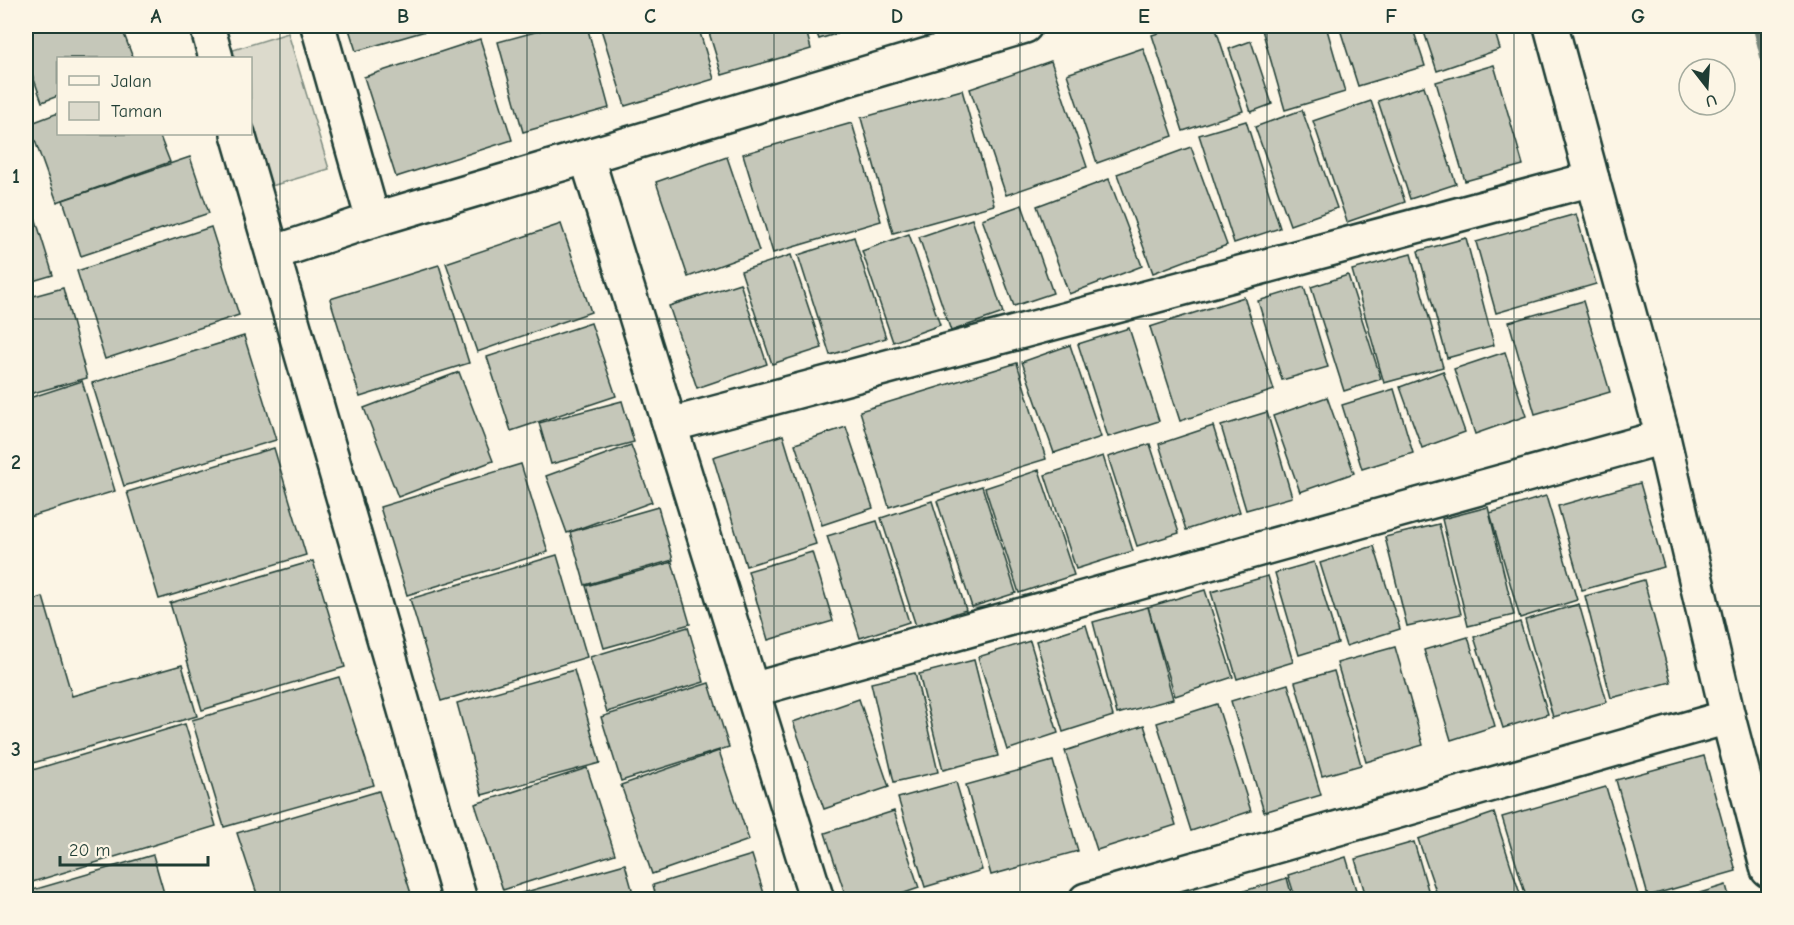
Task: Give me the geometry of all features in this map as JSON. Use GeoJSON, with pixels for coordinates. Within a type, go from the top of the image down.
{"type":"FeatureCollection","features":[{"type":"Feature","properties":{"kind":"street"},"geometry":{"type":"LineString","coordinates":[[207,26],[216,57]]}},
{"type":"Feature","properties":{"kind":"street"},"geometry":{"type":"LineString","coordinates":[[318,26],[373,220]]}},
{"type":"Feature","properties":{"kind":"street"},"geometry":{"type":"LineString","coordinates":[[273,253],[373,220],[1025,26]]}},
{"type":"Feature","properties":{"kind":"street"},"geometry":{"type":"LineString","coordinates":[[1551,26],[1664,437],[1728,717],[1768,870]]}},
{"type":"Feature","properties":{"kind":"street"},"geometry":{"type":"LineString","coordinates":[[238,135],[460,900]]}},
{"type":"Feature","properties":{"kind":"street"},"geometry":{"type":"LineString","coordinates":[[587,158],[817,900]]}},
{"type":"Feature","properties":{"kind":"street"},"geometry":{"type":"LineString","coordinates":[[670,425],[1592,179]]}},
{"type":"Feature","properties":{"kind":"street"},"geometry":{"type":"LineString","coordinates":[[752,690],[1664,437]]}},
{"type":"Feature","properties":{"kind":"street"},"geometry":{"type":"LineString","coordinates":[[1086,900],[1728,717]]}},
{"type":"Feature","properties":{"kind":"green space"},"geometry":{"type":"Polygon","coordinates":[[[288,33],[329,169],[268,187],[252,132],[252,57],[229,57],[227,52],[288,33]]]}},
{"type":"Feature","properties":{"kind":"building"},"geometry":{"type":"Polygon","coordinates":[[[26,26],[121,26],[133,57],[57,57],[57,96],[42,102],[26,57],[26,26]]]}},
{"type":"Feature","properties":{"kind":"building"},"geometry":{"type":"Polygon","coordinates":[[[348,26],[443,26],[356,51],[348,26]]]}},
{"type":"Feature","properties":{"kind":"building"},"geometry":{"type":"Polygon","coordinates":[[[557,26],[587,26],[609,108],[523,132],[498,42],[557,26]]]}},
{"type":"Feature","properties":{"kind":"building"},"geometry":{"type":"Polygon","coordinates":[[[600,26],[698,26],[714,79],[625,106],[600,26]]]}},
{"type":"Feature","properties":{"kind":"building"},"geometry":{"type":"Polygon","coordinates":[[[707,26],[805,26],[811,49],[722,75],[707,26]]]}},
{"type":"Feature","properties":{"kind":"building"},"geometry":{"type":"Polygon","coordinates":[[[814,26],[862,26],[819,39],[814,26]]]}},
{"type":"Feature","properties":{"kind":"building"},"geometry":{"type":"Polygon","coordinates":[[[1181,26],[1215,26],[1243,111],[1183,131],[1152,35],[1181,26]]]}},
{"type":"Feature","properties":{"kind":"building"},"geometry":{"type":"Polygon","coordinates":[[[1261,26],[1326,26],[1345,92],[1285,110],[1261,26]]]}},
{"type":"Feature","properties":{"kind":"building"},"geometry":{"type":"Polygon","coordinates":[[[1339,26],[1412,26],[1425,66],[1358,86],[1339,26]]]}},
{"type":"Feature","properties":{"kind":"building"},"geometry":{"type":"Polygon","coordinates":[[[1422,26],[1493,26],[1500,49],[1437,71],[1422,26]]]}},
{"type":"Feature","properties":{"kind":"building"},"geometry":{"type":"Polygon","coordinates":[[[480,39],[512,140],[396,177],[364,77],[480,39]]]}},
{"type":"Feature","properties":{"kind":"building"},"geometry":{"type":"Polygon","coordinates":[[[1251,41],[1272,104],[1251,112],[1229,49],[1251,41]]]}},
{"type":"Feature","properties":{"kind":"building"},"geometry":{"type":"Polygon","coordinates":[[[1143,48],[1173,136],[1097,163],[1067,74],[1143,48]]]}},
{"type":"Feature","properties":{"kind":"building"},"geometry":{"type":"Polygon","coordinates":[[[1051,61],[1087,167],[1006,195],[970,89],[1051,61]]]}},
{"type":"Feature","properties":{"kind":"building"},"geometry":{"type":"Polygon","coordinates":[[[1494,65],[1523,165],[1465,181],[1436,82],[1494,65]]]}},
{"type":"Feature","properties":{"kind":"building"},"geometry":{"type":"Polygon","coordinates":[[[1424,86],[1456,184],[1410,199],[1378,101],[1424,86]]]}},
{"type":"Feature","properties":{"kind":"building"},"geometry":{"type":"Polygon","coordinates":[[[962,90],[994,205],[893,233],[861,118],[962,90]]]}},
{"type":"Feature","properties":{"kind":"building"},"geometry":{"type":"Polygon","coordinates":[[[1371,101],[1405,202],[1347,222],[1313,121],[1371,101]]]}},
{"type":"Feature","properties":{"kind":"building"},"geometry":{"type":"Polygon","coordinates":[[[1302,110],[1337,208],[1290,225],[1255,127],[1302,110]]]}},
{"type":"Feature","properties":{"kind":"building"},"geometry":{"type":"Polygon","coordinates":[[[57,113],[57,135],[159,135],[170,162],[57,202],[29,124],[57,113]]]}},
{"type":"Feature","properties":{"kind":"building"},"geometry":{"type":"Polygon","coordinates":[[[1246,121],[1280,228],[1234,243],[1199,135],[1246,121]]]}},
{"type":"Feature","properties":{"kind":"building"},"geometry":{"type":"Polygon","coordinates":[[[852,123],[881,221],[773,253],[743,154],[852,123]]]}},
{"type":"Feature","properties":{"kind":"building"},"geometry":{"type":"Polygon","coordinates":[[[1191,147],[1227,245],[1153,273],[1117,174],[1191,147]]]}},
{"type":"Feature","properties":{"kind":"building"},"geometry":{"type":"Polygon","coordinates":[[[190,157],[209,213],[81,256],[63,200],[190,157]]]}},
{"type":"Feature","properties":{"kind":"building"},"geometry":{"type":"Polygon","coordinates":[[[727,157],[759,251],[688,277],[656,182],[727,157]]]}},
{"type":"Feature","properties":{"kind":"building"},"geometry":{"type":"Polygon","coordinates":[[[1109,179],[1142,266],[1069,294],[1037,206],[1109,179]]]}},
{"type":"Feature","properties":{"kind":"building"},"geometry":{"type":"Polygon","coordinates":[[[26,188],[53,275],[26,283],[26,188]]]}},
{"type":"Feature","properties":{"kind":"building"},"geometry":{"type":"Polygon","coordinates":[[[1022,205],[1053,293],[1014,306],[982,219],[1022,205]]]}},
{"type":"Feature","properties":{"kind":"building"},"geometry":{"type":"Polygon","coordinates":[[[1576,214],[1596,284],[1496,313],[1476,242],[1576,214]]]}},
{"type":"Feature","properties":{"kind":"building"},"geometry":{"type":"Polygon","coordinates":[[[972,219],[1003,313],[951,331],[919,237],[972,219]]]}},
{"type":"Feature","properties":{"kind":"building"},"geometry":{"type":"Polygon","coordinates":[[[561,224],[591,312],[477,352],[446,263],[561,224]]]}},
{"type":"Feature","properties":{"kind":"building"},"geometry":{"type":"Polygon","coordinates":[[[211,227],[239,315],[105,359],[77,271],[211,227]]]}},
{"type":"Feature","properties":{"kind":"building"},"geometry":{"type":"Polygon","coordinates":[[[909,234],[940,325],[893,342],[862,251],[909,234]]]}},
{"type":"Feature","properties":{"kind":"building"},"geometry":{"type":"Polygon","coordinates":[[[854,237],[886,338],[830,355],[798,255],[854,237]]]}},
{"type":"Feature","properties":{"kind":"building"},"geometry":{"type":"Polygon","coordinates":[[[1466,238],[1494,345],[1447,358],[1418,251],[1466,238]]]}},
{"type":"Feature","properties":{"kind":"building"},"geometry":{"type":"Polygon","coordinates":[[[1411,254],[1443,367],[1384,383],[1352,270],[1411,254]]]}},
{"type":"Feature","properties":{"kind":"building"},"geometry":{"type":"Polygon","coordinates":[[[791,255],[822,348],[772,364],[741,271],[791,255]]]}},
{"type":"Feature","properties":{"kind":"building"},"geometry":{"type":"Polygon","coordinates":[[[439,265],[469,363],[360,397],[330,299],[439,265]]]}},
{"type":"Feature","properties":{"kind":"building"},"geometry":{"type":"Polygon","coordinates":[[[1348,275],[1381,379],[1344,391],[1311,287],[1348,275]]]}},
{"type":"Feature","properties":{"kind":"building"},"geometry":{"type":"Polygon","coordinates":[[[740,283],[767,364],[697,388],[669,306],[740,283]]]}},
{"type":"Feature","properties":{"kind":"building"},"geometry":{"type":"Polygon","coordinates":[[[1304,287],[1328,367],[1282,380],[1258,301],[1304,287]]]}},
{"type":"Feature","properties":{"kind":"building"},"geometry":{"type":"Polygon","coordinates":[[[63,288],[87,378],[26,395],[26,298],[63,288]]]}},
{"type":"Feature","properties":{"kind":"building"},"geometry":{"type":"Polygon","coordinates":[[[1244,297],[1274,390],[1180,421],[1150,327],[1244,297]]]}},
{"type":"Feature","properties":{"kind":"building"},"geometry":{"type":"Polygon","coordinates":[[[1583,301],[1610,392],[1535,414],[1509,322],[1583,301]]]}},
{"type":"Feature","properties":{"kind":"building"},"geometry":{"type":"Polygon","coordinates":[[[591,323],[616,396],[511,431],[487,357],[591,323]]]}},
{"type":"Feature","properties":{"kind":"building"},"geometry":{"type":"Polygon","coordinates":[[[1129,328],[1159,421],[1108,437],[1078,344],[1129,328]]]}},
{"type":"Feature","properties":{"kind":"building"},"geometry":{"type":"Polygon","coordinates":[[[244,336],[276,440],[124,486],[92,383],[244,336]]]}},
{"type":"Feature","properties":{"kind":"building"},"geometry":{"type":"Polygon","coordinates":[[[1070,345],[1101,437],[1054,453],[1022,362],[1070,345]]]}},
{"type":"Feature","properties":{"kind":"building"},"geometry":{"type":"Polygon","coordinates":[[[1505,352],[1526,416],[1475,434],[1454,369],[1505,352]]]}},
{"type":"Feature","properties":{"kind":"building"},"geometry":{"type":"Polygon","coordinates":[[[1017,363],[1046,459],[889,507],[860,411],[1017,363]]]}},
{"type":"Feature","properties":{"kind":"building"},"geometry":{"type":"Polygon","coordinates":[[[1443,371],[1465,432],[1422,448],[1400,387],[1443,371]]]}},
{"type":"Feature","properties":{"kind":"building"},"geometry":{"type":"Polygon","coordinates":[[[459,372],[493,461],[398,497],[364,408],[459,372]]]}},
{"type":"Feature","properties":{"kind":"building"},"geometry":{"type":"Polygon","coordinates":[[[82,381],[115,491],[26,518],[26,399],[82,381]]]}},
{"type":"Feature","properties":{"kind":"building"},"geometry":{"type":"Polygon","coordinates":[[[1394,389],[1413,453],[1362,469],[1342,405],[1394,389]]]}},
{"type":"Feature","properties":{"kind":"building"},"geometry":{"type":"Polygon","coordinates":[[[1327,397],[1354,473],[1300,492],[1273,416],[1327,397]]]}},
{"type":"Feature","properties":{"kind":"building"},"geometry":{"type":"Polygon","coordinates":[[[622,401],[634,442],[551,464],[539,423],[622,401]]]}},
{"type":"Feature","properties":{"kind":"building"},"geometry":{"type":"Polygon","coordinates":[[[1267,412],[1292,497],[1246,510],[1221,426],[1267,412]]]}},
{"type":"Feature","properties":{"kind":"building"},"geometry":{"type":"Polygon","coordinates":[[[1213,426],[1240,512],[1186,530],[1159,444],[1213,426]]]}},
{"type":"Feature","properties":{"kind":"building"},"geometry":{"type":"Polygon","coordinates":[[[846,427],[873,508],[822,525],[795,444],[846,427]]]}},
{"type":"Feature","properties":{"kind":"building"},"geometry":{"type":"Polygon","coordinates":[[[783,435],[816,544],[746,566],[713,457],[783,435]]]}},
{"type":"Feature","properties":{"kind":"building"},"geometry":{"type":"Polygon","coordinates":[[[1150,444],[1179,533],[1137,546],[1108,457],[1150,444]]]}},
{"type":"Feature","properties":{"kind":"building"},"geometry":{"type":"Polygon","coordinates":[[[631,445],[652,502],[567,533],[546,476],[631,445]]]}},
{"type":"Feature","properties":{"kind":"building"},"geometry":{"type":"Polygon","coordinates":[[[274,448],[306,555],[159,599],[127,492],[274,448]]]}},
{"type":"Feature","properties":{"kind":"building"},"geometry":{"type":"Polygon","coordinates":[[[1103,456],[1133,551],[1076,569],[1045,475],[1103,456]]]}},
{"type":"Feature","properties":{"kind":"building"},"geometry":{"type":"Polygon","coordinates":[[[521,464],[548,552],[407,595],[380,507],[521,464]]]}},
{"type":"Feature","properties":{"kind":"building"},"geometry":{"type":"Polygon","coordinates":[[[1039,470],[1074,575],[1019,593],[985,488],[1039,470]]]}},
{"type":"Feature","properties":{"kind":"building"},"geometry":{"type":"Polygon","coordinates":[[[1640,483],[1664,567],[1582,590],[1558,506],[1640,483]]]}},
{"type":"Feature","properties":{"kind":"building"},"geometry":{"type":"Polygon","coordinates":[[[982,486],[1016,593],[972,607],[937,501],[982,486]]]}},
{"type":"Feature","properties":{"kind":"building"},"geometry":{"type":"Polygon","coordinates":[[[1546,496],[1577,600],[1520,618],[1490,513],[1546,496]]]}},
{"type":"Feature","properties":{"kind":"building"},"geometry":{"type":"Polygon","coordinates":[[[932,501],[966,610],[916,626],[881,518],[932,501]]]}},
{"type":"Feature","properties":{"kind":"building"},"geometry":{"type":"Polygon","coordinates":[[[658,507],[673,560],[585,585],[570,532],[658,507]]]}},
{"type":"Feature","properties":{"kind":"building"},"geometry":{"type":"Polygon","coordinates":[[[1488,507],[1514,615],[1468,626],[1442,519],[1488,507]]]}},
{"type":"Feature","properties":{"kind":"building"},"geometry":{"type":"Polygon","coordinates":[[[877,521],[909,622],[860,638],[827,536],[877,521]]]}},
{"type":"Feature","properties":{"kind":"building"},"geometry":{"type":"Polygon","coordinates":[[[1439,524],[1461,614],[1407,626],[1385,537],[1439,524]]]}},
{"type":"Feature","properties":{"kind":"building"},"geometry":{"type":"Polygon","coordinates":[[[1374,546],[1400,629],[1346,646],[1320,563],[1374,546]]]}},
{"type":"Feature","properties":{"kind":"building"},"geometry":{"type":"Polygon","coordinates":[[[812,552],[833,621],[768,640],[748,571],[812,552]]]}},
{"type":"Feature","properties":{"kind":"building"},"geometry":{"type":"Polygon","coordinates":[[[557,555],[587,657],[441,701],[410,599],[557,555]]]}},
{"type":"Feature","properties":{"kind":"building"},"geometry":{"type":"Polygon","coordinates":[[[313,561],[345,667],[202,710],[170,603],[313,561]]]}},
{"type":"Feature","properties":{"kind":"building"},"geometry":{"type":"Polygon","coordinates":[[[672,562],[690,624],[604,648],[586,586],[672,562]]]}},
{"type":"Feature","properties":{"kind":"building"},"geometry":{"type":"Polygon","coordinates":[[[1314,562],[1338,643],[1299,655],[1275,573],[1314,562]]]}},
{"type":"Feature","properties":{"kind":"building"},"geometry":{"type":"Polygon","coordinates":[[[1268,576],[1293,662],[1237,679],[1211,592],[1268,576]]]}},
{"type":"Feature","properties":{"kind":"building"},"geometry":{"type":"Polygon","coordinates":[[[1644,580],[1671,682],[1611,698],[1585,596],[1644,580]]]}},
{"type":"Feature","properties":{"kind":"building"},"geometry":{"type":"Polygon","coordinates":[[[1205,590],[1233,677],[1175,696],[1148,607],[1205,590]]]}},
{"type":"Feature","properties":{"kind":"building"},"geometry":{"type":"Polygon","coordinates":[[[43,597],[72,696],[182,665],[197,716],[26,765],[26,602],[43,597]]]}},
{"type":"Feature","properties":{"kind":"building"},"geometry":{"type":"Polygon","coordinates":[[[1579,604],[1607,702],[1553,717],[1525,620],[1579,604]]]}},
{"type":"Feature","properties":{"kind":"building"},"geometry":{"type":"Polygon","coordinates":[[[1148,607],[1173,699],[1117,714],[1093,622],[1148,607]]]}},
{"type":"Feature","properties":{"kind":"building"},"geometry":{"type":"Polygon","coordinates":[[[1520,622],[1548,714],[1503,728],[1474,637],[1520,622]]]}},
{"type":"Feature","properties":{"kind":"building"},"geometry":{"type":"Polygon","coordinates":[[[1086,625],[1113,716],[1063,732],[1036,641],[1086,625]]]}},
{"type":"Feature","properties":{"kind":"building"},"geometry":{"type":"Polygon","coordinates":[[[688,627],[704,682],[607,712],[590,657],[688,627]]]}},
{"type":"Feature","properties":{"kind":"building"},"geometry":{"type":"Polygon","coordinates":[[[1468,637],[1495,726],[1451,740],[1424,650],[1468,637]]]}},
{"type":"Feature","properties":{"kind":"building"},"geometry":{"type":"Polygon","coordinates":[[[1030,641],[1058,733],[1007,750],[978,657],[1030,641]]]}},
{"type":"Feature","properties":{"kind":"building"},"geometry":{"type":"Polygon","coordinates":[[[1395,647],[1423,745],[1366,762],[1337,663],[1395,647]]]}},
{"type":"Feature","properties":{"kind":"building"},"geometry":{"type":"Polygon","coordinates":[[[974,660],[998,756],[943,770],[919,674],[974,660]]]}},
{"type":"Feature","properties":{"kind":"building"},"geometry":{"type":"Polygon","coordinates":[[[574,670],[600,763],[482,795],[457,703],[574,670]]]}},
{"type":"Feature","properties":{"kind":"building"},"geometry":{"type":"Polygon","coordinates":[[[1334,671],[1361,765],[1322,776],[1295,682],[1334,671]]]}},
{"type":"Feature","properties":{"kind":"building"},"geometry":{"type":"Polygon","coordinates":[[[915,673],[938,772],[894,782],[871,683],[915,673]]]}},
{"type":"Feature","properties":{"kind":"building"},"geometry":{"type":"Polygon","coordinates":[[[339,677],[374,785],[224,827],[192,720],[339,677]]]}},
{"type":"Feature","properties":{"kind":"building"},"geometry":{"type":"Polygon","coordinates":[[[709,683],[729,747],[621,781],[601,717],[709,683]]]}},
{"type":"Feature","properties":{"kind":"building"},"geometry":{"type":"Polygon","coordinates":[[[1288,684],[1321,795],[1264,812],[1231,701],[1288,684]]]}},
{"type":"Feature","properties":{"kind":"building"},"geometry":{"type":"Polygon","coordinates":[[[859,699],[889,787],[824,809],[793,722],[859,699]]]}},
{"type":"Feature","properties":{"kind":"building"},"geometry":{"type":"Polygon","coordinates":[[[1217,704],[1251,811],[1191,831],[1157,723],[1217,704]]]}},
{"type":"Feature","properties":{"kind":"building"},"geometry":{"type":"Polygon","coordinates":[[[185,724],[216,826],[26,884],[26,772],[185,724]]]}},
{"type":"Feature","properties":{"kind":"building"},"geometry":{"type":"Polygon","coordinates":[[[1144,725],[1176,825],[1097,850],[1065,751],[1144,725]]]}},
{"type":"Feature","properties":{"kind":"building"},"geometry":{"type":"Polygon","coordinates":[[[719,751],[749,840],[652,874],[621,785],[719,751]]]}},
{"type":"Feature","properties":{"kind":"building"},"geometry":{"type":"Polygon","coordinates":[[[1704,756],[1736,871],[1648,896],[1616,780],[1704,756]]]}},
{"type":"Feature","properties":{"kind":"building"},"geometry":{"type":"Polygon","coordinates":[[[1053,761],[1078,851],[991,875],[966,785],[1053,761]]]}},
{"type":"Feature","properties":{"kind":"building"},"geometry":{"type":"Polygon","coordinates":[[[587,768],[615,854],[503,890],[475,804],[587,768]]]}},
{"type":"Feature","properties":{"kind":"building"},"geometry":{"type":"Polygon","coordinates":[[[956,782],[982,870],[925,887],[898,798],[956,782]]]}},
{"type":"Feature","properties":{"kind":"building"},"geometry":{"type":"Polygon","coordinates":[[[1606,787],[1639,898],[1527,900],[1502,817],[1606,787]]]}},
{"type":"Feature","properties":{"kind":"building"},"geometry":{"type":"Polygon","coordinates":[[[379,791],[413,900],[259,900],[237,833],[379,791]]]}},
{"type":"Feature","properties":{"kind":"building"},"geometry":{"type":"Polygon","coordinates":[[[894,811],[919,888],[884,900],[847,900],[825,833],[894,811]]]}},
{"type":"Feature","properties":{"kind":"building"},"geometry":{"type":"Polygon","coordinates":[[[1494,813],[1522,900],[1439,900],[1418,839],[1494,813]]]}},
{"type":"Feature","properties":{"kind":"building"},"geometry":{"type":"Polygon","coordinates":[[[1414,842],[1431,900],[1367,900],[1355,859],[1414,842]]]}},
{"type":"Feature","properties":{"kind":"building"},"geometry":{"type":"Polygon","coordinates":[[[153,855],[166,900],[26,900],[26,892],[153,855]]]}},
{"type":"Feature","properties":{"kind":"building"},"geometry":{"type":"Polygon","coordinates":[[[752,855],[766,900],[657,900],[653,885],[752,855]]]}},
{"type":"Feature","properties":{"kind":"building"},"geometry":{"type":"Polygon","coordinates":[[[1346,857],[1359,900],[1296,900],[1288,875],[1346,857]]]}},
{"type":"Feature","properties":{"kind":"building"},"geometry":{"type":"Polygon","coordinates":[[[625,864],[635,900],[509,900],[508,897],[625,864]]]}},
{"type":"Feature","properties":{"kind":"building"},"geometry":{"type":"Polygon","coordinates":[[[1287,878],[1293,900],[1236,900],[1234,894],[1287,878]]]}},
{"type":"Feature","properties":{"kind":"building"},"geometry":{"type":"Polygon","coordinates":[[[1726,885],[1730,900],[1677,900],[1726,885]]]}},
{"type":"Feature","properties":{"kind":"waterway"},"geometry":{"type":"LineString","coordinates":[[1760,26],[1768,58]]}}]}
